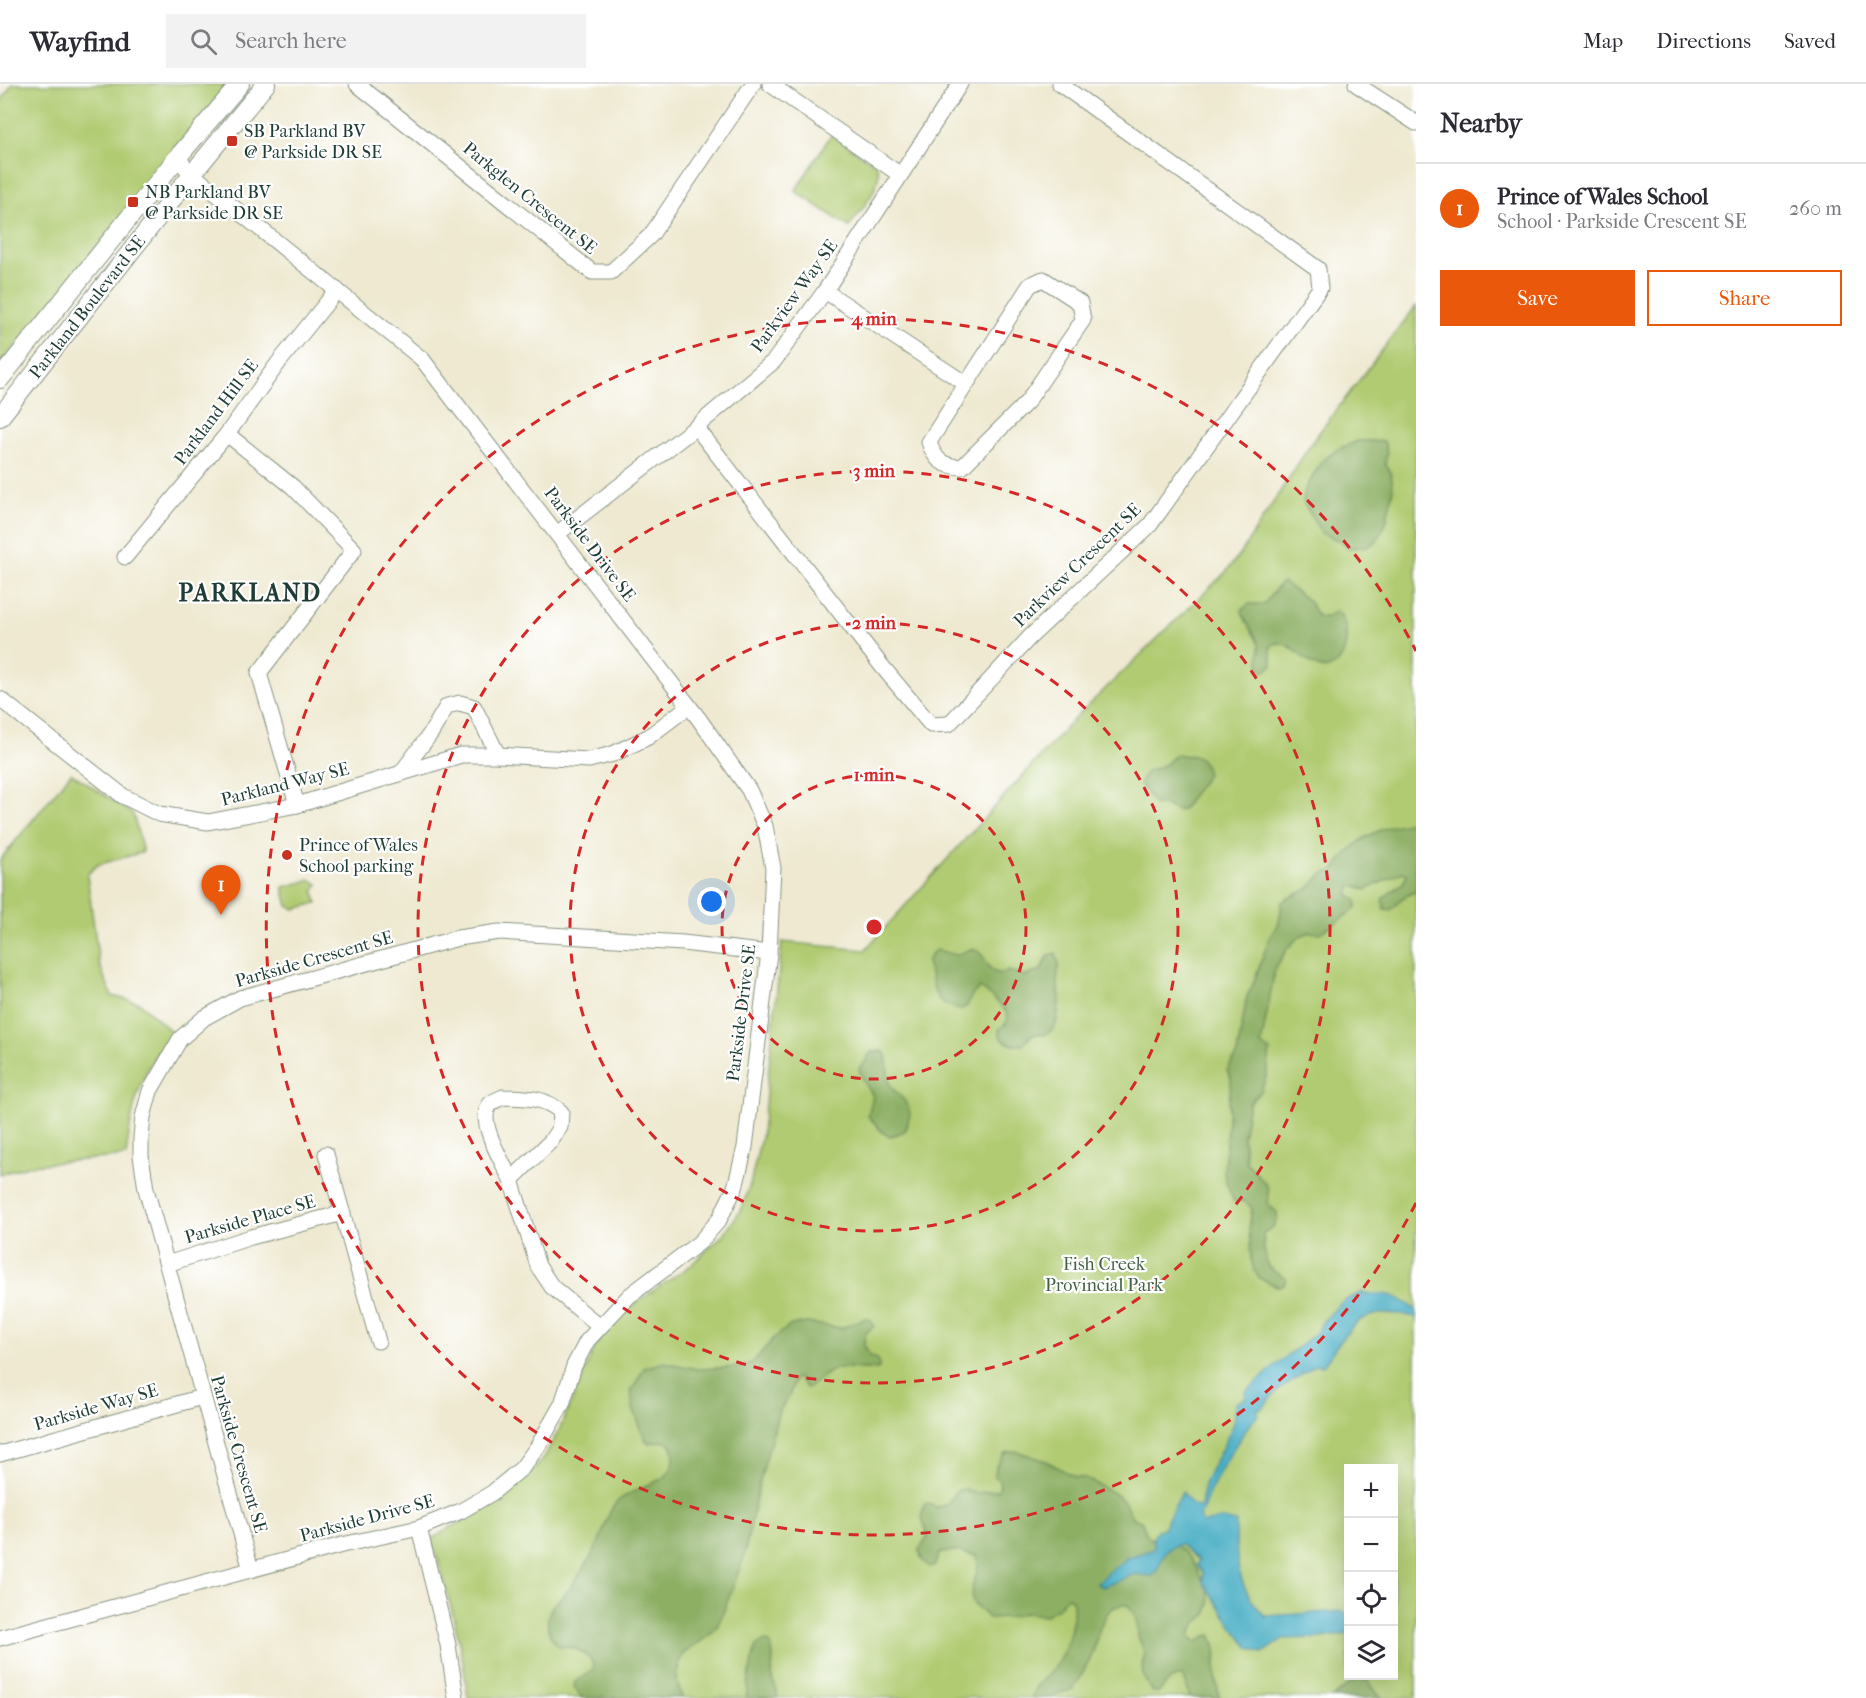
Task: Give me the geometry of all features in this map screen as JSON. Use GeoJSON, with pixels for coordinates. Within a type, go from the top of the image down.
{"type":"FeatureCollection","features":[{"type":"Feature","properties":{"kind":"street","name":"Parkland Boulevard SE"},"geometry":{"type":"LineString","coordinates":[[0,379],[177,158],[240,84]]}},
{"type":"Feature","properties":{"kind":"street","name":"Parkland Boulevard SE"},"geometry":{"type":"LineString","coordinates":[[0,417],[266,84]]}},
{"type":"Feature","properties":{"kind":"street","name":"Parkglen Crescent SE"},"geometry":{"type":"LineString","coordinates":[[357,84],[592,272],[611,272],[651,235],[753,84]]}},
{"type":"Feature","properties":{"kind":"street"},"geometry":{"type":"LineString","coordinates":[[770,84],[899,174]]}},
{"type":"Feature","properties":{"kind":"street","name":"Parkview Way SE"},"geometry":{"type":"LineString","coordinates":[[557,534],[696,428],[774,361],[825,291],[899,174],[960,84]]}},
{"type":"Feature","properties":{"kind":"street","name":"Parkview Crescent SE"},"geometry":{"type":"LineString","coordinates":[[696,428],[881,665],[931,725],[949,724],[1030,638],[1149,525],[1320,288],[1318,269],[1060,84]]}},
{"type":"Feature","properties":{"kind":"street"},"geometry":{"type":"LineString","coordinates":[[1356,84],[1416,123]]}},
{"type":"Feature","properties":{"kind":"street","name":"Parkside Drive SE"},"geometry":{"type":"LineString","coordinates":[[0,1638],[342,1545],[419,1528],[462,1511],[492,1493],[522,1468],[538,1446],[562,1404],[574,1366],[587,1341],[629,1296],[700,1242],[719,1220],[735,1188],[745,1148],[770,953],[773,868],[765,826],[749,790],[689,706],[422,359],[192,174],[177,158]]}},
{"type":"Feature","properties":{"kind":"street"},"geometry":{"type":"LineString","coordinates":[[1043,279],[1080,303],[1083,320],[1027,402],[962,467],[948,466],[933,454],[929,442],[966,384],[1029,285],[1043,279]]}},
{"type":"Feature","properties":{"kind":"street","name":"Parkland Hill SE"},"geometry":{"type":"LineString","coordinates":[[125,557],[227,434],[279,362],[337,290]]}},
{"type":"Feature","properties":{"kind":"street"},"geometry":{"type":"LineString","coordinates":[[825,291],[966,384]]}},
{"type":"Feature","properties":{"kind":"street"},"geometry":{"type":"LineString","coordinates":[[227,434],[293,487],[354,550],[259,673],[297,805]]}},
{"type":"Feature","properties":{"kind":"street","name":"Parkland Way SE"},"geometry":{"type":"LineString","coordinates":[[0,699],[103,782],[142,807],[159,814],[208,822],[297,805],[461,755],[589,760],[613,754],[648,737],[689,706]]}},
{"type":"Feature","properties":{"kind":"street"},"geometry":{"type":"LineString","coordinates":[[401,773],[431,733],[447,706],[460,703],[474,707],[498,755]]}},
{"type":"Feature","properties":{"kind":"street","name":"Parkside Crescent SE"},"geometry":{"type":"LineString","coordinates":[[251,1570],[146,1190],[141,1156],[143,1117],[150,1091],[180,1040],[204,1018],[240,998],[458,938],[499,932],[683,943],[770,953]]}},
{"type":"Feature","properties":{"kind":"street"},"geometry":{"type":"LineString","coordinates":[[510,1180],[551,1141],[560,1127],[561,1112],[551,1104],[535,1098],[503,1097],[491,1103],[485,1114],[487,1129],[510,1180],[538,1266],[552,1287],[599,1326]]}},
{"type":"Feature","properties":{"kind":"street","name":"Parkside Place SE"},"geometry":{"type":"LineString","coordinates":[[326,1154],[378,1341]]}},
{"type":"Feature","properties":{"kind":"street","name":"Parkside Place SE"},"geometry":{"type":"LineString","coordinates":[[167,1264],[251,1237],[343,1213]]}},
{"type":"Feature","properties":{"kind":"street","name":"Parkside Way SE"},"geometry":{"type":"LineString","coordinates":[[0,1454],[202,1397]]}},
{"type":"Feature","properties":{"kind":"street"},"geometry":{"type":"LineString","coordinates":[[419,1528],[448,1645],[456,1698]]}},
{"type":"Feature","properties":{"kind":"green space"},"geometry":{"type":"Polygon","coordinates":[[[12,84],[230,84],[0,365],[0,103],[12,84]]]}},
{"type":"Feature","properties":{"kind":"green space"},"geometry":{"type":"Polygon","coordinates":[[[831,135],[876,165],[878,172],[875,188],[849,227],[795,191],[831,135]]]}},
{"type":"Feature","properties":{"kind":"green space","name":"Fish Creek Provincial Park"},"geometry":{"type":"Polygon","coordinates":[[[1416,306],[1416,1698],[468,1698],[454,1617],[431,1539],[499,1499],[524,1480],[543,1459],[560,1428],[595,1347],[612,1324],[644,1297],[691,1265],[723,1235],[741,1210],[751,1181],[762,1133],[782,942],[865,950],[1073,720],[1226,572],[1312,442],[1416,306]]]}},
{"type":"Feature","properties":{"kind":"green space"},"geometry":{"type":"Polygon","coordinates":[[[1358,441],[1384,441],[1387,453],[1385,464],[1391,472],[1393,489],[1386,523],[1376,542],[1366,547],[1349,548],[1340,541],[1321,533],[1303,501],[1305,490],[1321,462],[1338,449],[1358,441]]]}},
{"type":"Feature","properties":{"kind":"green space"},"geometry":{"type":"Polygon","coordinates":[[[1283,582],[1310,602],[1317,616],[1325,617],[1336,611],[1342,617],[1345,625],[1345,646],[1342,656],[1330,668],[1314,665],[1292,648],[1280,643],[1273,644],[1270,649],[1273,665],[1264,672],[1261,669],[1259,645],[1242,610],[1249,604],[1264,604],[1283,582]]]}},
{"type":"Feature","properties":{"kind":"green space"},"geometry":{"type":"Polygon","coordinates":[[[1177,755],[1197,756],[1203,762],[1207,772],[1203,782],[1184,807],[1178,811],[1165,805],[1154,804],[1140,784],[1147,771],[1161,767],[1177,755]]]}},
{"type":"Feature","properties":{"kind":"green space"},"geometry":{"type":"Polygon","coordinates":[[[71,773],[133,814],[143,852],[97,865],[87,875],[99,964],[112,996],[140,1003],[174,1034],[155,1056],[143,1079],[132,1117],[126,1156],[31,1165],[0,1174],[0,860],[71,773]]]}},
{"type":"Feature","properties":{"kind":"green space"},"geometry":{"type":"Polygon","coordinates":[[[1416,819],[1416,891],[1402,898],[1391,910],[1385,909],[1382,900],[1403,883],[1407,874],[1402,872],[1366,890],[1351,886],[1348,894],[1356,900],[1357,906],[1353,911],[1320,933],[1309,932],[1299,937],[1287,949],[1275,969],[1261,1045],[1270,1051],[1267,1074],[1261,1091],[1249,1103],[1243,1137],[1246,1162],[1265,1183],[1268,1188],[1268,1205],[1277,1212],[1273,1228],[1263,1233],[1268,1267],[1286,1279],[1284,1285],[1279,1287],[1259,1278],[1254,1270],[1249,1228],[1252,1208],[1244,1201],[1234,1202],[1224,1172],[1231,1078],[1227,1071],[1237,1054],[1247,996],[1270,936],[1279,923],[1282,902],[1306,890],[1325,873],[1333,871],[1352,848],[1366,837],[1416,819]]]}},
{"type":"Feature","properties":{"kind":"green space"},"geometry":{"type":"Polygon","coordinates":[[[311,880],[318,884],[314,891],[317,903],[295,909],[288,906],[283,887],[311,880]]]}},
{"type":"Feature","properties":{"kind":"green space"},"geometry":{"type":"Polygon","coordinates":[[[971,949],[981,954],[995,972],[1009,971],[1025,976],[1040,971],[1048,957],[1056,953],[1059,964],[1057,981],[1060,997],[1056,1025],[1052,1030],[1045,1035],[1030,1036],[1023,1045],[1011,1044],[1001,1038],[999,1030],[1008,1019],[1007,1014],[980,988],[972,995],[967,1006],[962,1009],[941,1002],[935,993],[927,962],[932,953],[936,950],[957,955],[971,949]]]}},
{"type":"Feature","properties":{"kind":"green space"},"geometry":{"type":"Polygon","coordinates":[[[883,1051],[886,1055],[889,1082],[904,1100],[910,1115],[905,1131],[890,1137],[868,1116],[873,1096],[859,1068],[871,1052],[883,1051]]]}},
{"type":"Feature","properties":{"kind":"green space"},"geometry":{"type":"Polygon","coordinates":[[[866,1318],[874,1326],[865,1334],[864,1345],[870,1356],[877,1359],[879,1368],[835,1369],[806,1388],[799,1379],[795,1378],[789,1397],[779,1411],[758,1488],[744,1557],[725,1608],[718,1625],[711,1634],[683,1654],[680,1660],[676,1677],[682,1698],[582,1698],[574,1687],[575,1682],[594,1669],[590,1658],[581,1652],[558,1646],[549,1633],[548,1617],[551,1608],[570,1588],[586,1565],[613,1507],[628,1494],[658,1480],[672,1468],[674,1455],[671,1445],[663,1441],[649,1443],[645,1439],[633,1408],[631,1392],[644,1368],[664,1362],[697,1369],[741,1367],[752,1363],[774,1338],[791,1325],[807,1323],[841,1328],[866,1318]]]}},
{"type":"Feature","properties":{"kind":"green space"},"geometry":{"type":"Polygon","coordinates":[[[1016,1451],[1046,1461],[1075,1477],[1085,1478],[1117,1495],[1125,1503],[1132,1517],[1142,1522],[1149,1537],[1158,1542],[1175,1545],[1190,1558],[1208,1590],[1209,1602],[1207,1614],[1195,1624],[1190,1635],[1192,1640],[1197,1642],[1211,1635],[1214,1640],[1219,1698],[1190,1698],[1182,1676],[1171,1679],[1159,1692],[1153,1692],[1143,1674],[1142,1665],[1145,1654],[1138,1636],[1137,1620],[1129,1606],[1120,1605],[1114,1607],[1104,1620],[1091,1657],[1073,1690],[1057,1694],[1053,1698],[1032,1698],[1038,1685],[1063,1654],[1072,1625],[1072,1599],[1067,1597],[1056,1609],[1046,1615],[1025,1613],[1009,1617],[988,1618],[972,1599],[972,1587],[978,1563],[977,1556],[945,1552],[939,1554],[935,1565],[930,1567],[922,1560],[919,1550],[928,1537],[922,1517],[923,1506],[927,1503],[936,1507],[947,1505],[955,1492],[959,1490],[965,1489],[976,1493],[998,1490],[1000,1485],[999,1480],[995,1477],[996,1466],[1005,1453],[1016,1451]]]}},
{"type":"Feature","properties":{"kind":"green space"},"geometry":{"type":"Polygon","coordinates":[[[766,1641],[771,1644],[772,1674],[778,1698],[746,1698],[757,1645],[766,1641]]]}},
{"type":"Feature","properties":{"kind":"green space"},"geometry":{"type":"Polygon","coordinates":[[[1357,1680],[1368,1681],[1382,1698],[1332,1698],[1357,1680]]]}},
{"type":"Feature","properties":{"kind":"water"},"geometry":{"type":"Polygon","coordinates":[[[1362,1292],[1391,1295],[1416,1310],[1416,1318],[1390,1314],[1364,1318],[1347,1333],[1323,1366],[1315,1365],[1276,1392],[1262,1409],[1258,1409],[1258,1415],[1244,1432],[1220,1471],[1200,1516],[1203,1523],[1223,1519],[1236,1522],[1236,1549],[1243,1584],[1255,1605],[1265,1616],[1344,1611],[1344,1635],[1283,1639],[1263,1653],[1249,1648],[1203,1582],[1203,1573],[1197,1565],[1198,1560],[1180,1544],[1165,1553],[1152,1576],[1135,1574],[1103,1587],[1097,1584],[1127,1558],[1154,1549],[1153,1538],[1157,1530],[1163,1528],[1182,1492],[1194,1506],[1201,1507],[1205,1482],[1233,1423],[1236,1403],[1245,1398],[1246,1392],[1278,1363],[1316,1333],[1323,1321],[1343,1301],[1362,1292]]]}},
{"type":"Feature","properties":{"kind":"place","name":"SB Parkland BV @ Parkside DR SE"},"geometry":{"type":"Point","coordinates":[232,141]}},
{"type":"Feature","properties":{"kind":"place","name":"NB Parkland BV @ Parkside DR SE"},"geometry":{"type":"Point","coordinates":[133,202]}},
{"type":"Feature","properties":{"kind":"place","name":"Prince of Wales School parking"},"geometry":{"type":"Point","coordinates":[287,855]}},
{"type":"Feature","properties":{"kind":"place","name":"Prince of Wales School"},"geometry":{"type":"Point","coordinates":[221,915]}},
{"type":"Feature","properties":{"kind":"district","name":"PARKLAND"},"geometry":{"type":"Point","coordinates":[250,593]}}]}
